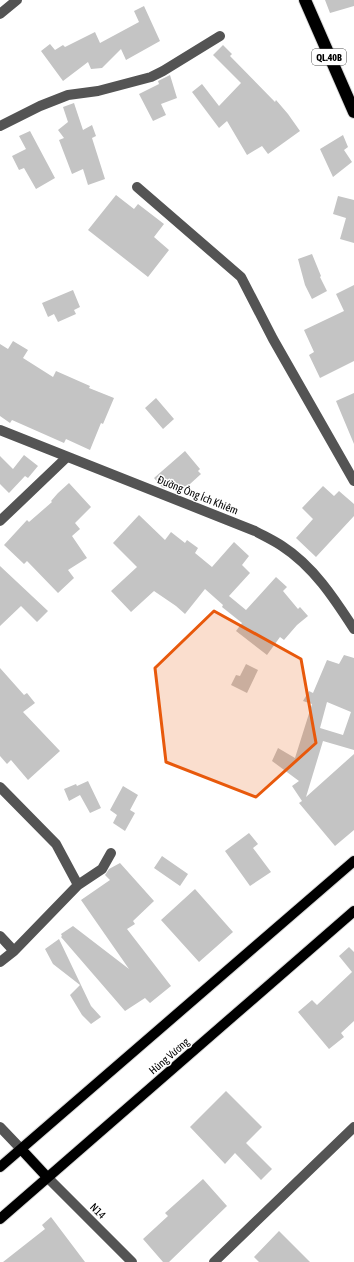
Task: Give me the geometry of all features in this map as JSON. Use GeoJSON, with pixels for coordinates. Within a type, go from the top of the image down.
{"type":"FeatureCollection","features":[{"type":"Feature","properties":{"kind":"highway","name":"QL.40B"},"geometry":{"type":"LineString","coordinates":[[305,0],[354,112]]}},
{"type":"Feature","properties":{"kind":"main road"},"geometry":{"type":"LineString","coordinates":[[0,1167],[354,861]]}},
{"type":"Feature","properties":{"kind":"main road","name":"Hùng Vương"},"geometry":{"type":"LineString","coordinates":[[0,1219],[354,912]]}},
{"type":"Feature","properties":{"kind":"main road"},"geometry":{"type":"LineString","coordinates":[[20,1149],[47,1177]]}},
{"type":"Feature","properties":{"kind":"street"},"geometry":{"type":"LineString","coordinates":[[0,14],[17,0]]}},
{"type":"Feature","properties":{"kind":"street"},"geometry":{"type":"LineString","coordinates":[[0,126],[40,106],[68,96],[98,91],[151,77],[220,36]]}},
{"type":"Feature","properties":{"kind":"street"},"geometry":{"type":"LineString","coordinates":[[137,187],[241,277],[273,339],[354,481]]}},
{"type":"Feature","properties":{"kind":"street","name":"Đường Ông Ích Khiêm"},"geometry":{"type":"LineString","coordinates":[[0,430],[67,458],[162,493],[248,528],[283,546],[317,576],[354,629]]}},
{"type":"Feature","properties":{"kind":"street"},"geometry":{"type":"LineString","coordinates":[[0,520],[67,458]]}},
{"type":"Feature","properties":{"kind":"street"},"geometry":{"type":"LineString","coordinates":[[0,787],[56,844],[78,885]]}},
{"type":"Feature","properties":{"kind":"street"},"geometry":{"type":"LineString","coordinates":[[0,962],[14,951],[78,885],[102,869],[112,853]]}},
{"type":"Feature","properties":{"kind":"street"},"geometry":{"type":"LineString","coordinates":[[0,936],[14,951]]}},
{"type":"Feature","properties":{"kind":"street"},"geometry":{"type":"LineString","coordinates":[[214,1262],[354,1127]]}},
{"type":"Feature","properties":{"kind":"street"},"geometry":{"type":"LineString","coordinates":[[0,1128],[20,1149]]}},
{"type":"Feature","properties":{"kind":"street","name":"N14"},"geometry":{"type":"LineString","coordinates":[[47,1177],[132,1262]]}},
{"type":"Feature","properties":{"kind":"highlighted area"},"geometry":{"type":"Polygon","coordinates":[[[214,611],[301,659],[316,743],[256,797],[166,762],[155,668],[214,611]]]}},
{"type":"Feature","properties":{"kind":"building"},"geometry":{"type":"Polygon","coordinates":[[[325,0],[354,0],[354,6],[330,13],[325,0]]]}},
{"type":"Feature","properties":{"kind":"building"},"geometry":{"type":"Polygon","coordinates":[[[144,6],[160,41],[126,60],[121,49],[102,68],[91,69],[88,62],[63,81],[41,51],[50,44],[55,50],[63,45],[65,47],[95,32],[100,43],[139,22],[134,11],[144,6]]]}},
{"type":"Feature","properties":{"kind":"building"},"geometry":{"type":"Polygon","coordinates":[[[223,45],[232,54],[230,56],[275,102],[276,100],[300,131],[268,154],[262,146],[247,155],[227,121],[219,128],[192,92],[202,84],[219,106],[241,83],[213,55],[223,45]]]}},
{"type":"Feature","properties":{"kind":"building"},"geometry":{"type":"Polygon","coordinates":[[[170,75],[177,98],[161,104],[166,115],[153,121],[139,94],[159,84],[158,81],[170,75]]]}},
{"type":"Feature","properties":{"kind":"building"},"geometry":{"type":"Polygon","coordinates":[[[74,103],[83,130],[92,125],[96,136],[92,138],[105,179],[88,185],[83,169],[72,174],[59,140],[64,138],[58,130],[68,122],[63,107],[74,103]]]}},
{"type":"Feature","properties":{"kind":"building"},"geometry":{"type":"Polygon","coordinates":[[[30,131],[55,178],[36,189],[24,168],[19,170],[12,156],[26,149],[19,136],[30,131]]]}},
{"type":"Feature","properties":{"kind":"building"},"geometry":{"type":"Polygon","coordinates":[[[343,135],[348,147],[344,150],[352,162],[333,177],[320,149],[343,135]]]}},
{"type":"Feature","properties":{"kind":"building"},"geometry":{"type":"Polygon","coordinates":[[[116,195],[134,209],[138,204],[164,224],[154,237],[169,250],[148,277],[88,230],[116,195]]]}},
{"type":"Feature","properties":{"kind":"building"},"geometry":{"type":"Polygon","coordinates":[[[338,196],[354,200],[354,243],[340,239],[346,218],[333,214],[338,196]]]}},
{"type":"Feature","properties":{"kind":"building"},"geometry":{"type":"Polygon","coordinates":[[[312,254],[321,276],[320,277],[327,291],[312,299],[305,285],[298,259],[312,254]]]}},
{"type":"Feature","properties":{"kind":"building"},"geometry":{"type":"Polygon","coordinates":[[[354,285],[354,361],[320,378],[309,355],[314,352],[304,330],[344,311],[336,294],[354,285]]]}},
{"type":"Feature","properties":{"kind":"building"},"geometry":{"type":"Polygon","coordinates":[[[73,290],[80,307],[74,310],[76,314],[58,322],[54,314],[48,317],[42,303],[73,290]]]}},
{"type":"Feature","properties":{"kind":"building"},"geometry":{"type":"Polygon","coordinates":[[[13,341],[28,350],[23,358],[53,377],[56,371],[90,386],[89,388],[114,398],[103,424],[101,423],[90,450],[66,439],[64,443],[12,420],[10,423],[0,416],[0,344],[8,349],[13,341]]]}},
{"type":"Feature","properties":{"kind":"building"},"geometry":{"type":"Polygon","coordinates":[[[354,393],[354,444],[336,401],[354,393]]]}},
{"type":"Feature","properties":{"kind":"building"},"geometry":{"type":"Polygon","coordinates":[[[156,398],[174,419],[163,429],[145,408],[156,398]]]}},
{"type":"Feature","properties":{"kind":"building"},"geometry":{"type":"Polygon","coordinates":[[[185,451],[200,469],[198,471],[201,474],[179,494],[170,484],[165,488],[162,487],[154,478],[185,451]]]}},
{"type":"Feature","properties":{"kind":"building"},"geometry":{"type":"Polygon","coordinates":[[[24,455],[38,466],[28,478],[25,476],[9,493],[0,484],[0,456],[13,469],[24,455]]]}},
{"type":"Feature","properties":{"kind":"building"},"geometry":{"type":"Polygon","coordinates":[[[69,483],[91,507],[75,523],[80,529],[72,536],[87,558],[68,570],[74,578],[58,593],[27,561],[24,564],[4,545],[27,520],[29,522],[52,502],[51,501],[58,493],[69,483]]]}},
{"type":"Feature","properties":{"kind":"building"},"geometry":{"type":"Polygon","coordinates":[[[323,486],[334,496],[339,491],[354,504],[354,516],[316,557],[296,538],[313,519],[302,508],[323,486]]]}},
{"type":"Feature","properties":{"kind":"building"},"geometry":{"type":"Polygon","coordinates":[[[139,515],[165,540],[171,532],[185,543],[187,540],[198,548],[195,553],[212,567],[234,542],[249,556],[242,565],[250,573],[229,596],[246,610],[276,577],[287,587],[283,591],[298,609],[300,607],[308,616],[297,625],[284,640],[280,637],[267,655],[236,631],[242,623],[222,607],[223,605],[205,589],[185,614],[154,591],[131,612],[111,591],[137,567],[113,543],[139,515]]]}},
{"type":"Feature","properties":{"kind":"building"},"geometry":{"type":"Polygon","coordinates":[[[0,566],[48,611],[37,622],[21,606],[0,626],[0,566]]]}},
{"type":"Feature","properties":{"kind":"building"},"geometry":{"type":"Polygon","coordinates":[[[344,655],[354,658],[354,750],[323,741],[306,797],[354,754],[354,830],[335,846],[299,803],[302,801],[292,786],[299,781],[272,761],[278,748],[295,758],[312,704],[303,701],[309,691],[313,693],[327,660],[339,664],[344,655]],[[327,702],[320,728],[343,735],[351,712],[327,702]]]}},
{"type":"Feature","properties":{"kind":"building"},"geometry":{"type":"Polygon","coordinates":[[[246,664],[258,670],[247,693],[231,685],[236,675],[240,676],[246,664]]]}},
{"type":"Feature","properties":{"kind":"building"},"geometry":{"type":"Polygon","coordinates":[[[0,668],[24,695],[27,693],[35,703],[23,712],[60,751],[28,780],[11,760],[7,764],[0,756],[0,668]]]}},
{"type":"Feature","properties":{"kind":"building"},"geometry":{"type":"Polygon","coordinates":[[[88,781],[101,808],[90,813],[80,795],[69,801],[64,789],[76,784],[77,786],[88,781]]]}},
{"type":"Feature","properties":{"kind":"building"},"geometry":{"type":"Polygon","coordinates":[[[123,786],[138,795],[130,810],[135,813],[125,831],[113,823],[117,815],[110,810],[123,786]]]}},
{"type":"Feature","properties":{"kind":"building"},"geometry":{"type":"Polygon","coordinates":[[[249,833],[258,844],[253,848],[271,872],[250,886],[225,851],[249,833]]]}},
{"type":"Feature","properties":{"kind":"building"},"geometry":{"type":"Polygon","coordinates":[[[162,856],[188,874],[180,886],[154,868],[162,856]]]}},
{"type":"Feature","properties":{"kind":"building"},"geometry":{"type":"Polygon","coordinates":[[[120,863],[154,901],[133,921],[135,924],[127,929],[171,986],[150,1003],[145,998],[125,1011],[61,937],[61,934],[73,926],[129,969],[81,900],[110,880],[105,875],[109,869],[120,863]]]}},
{"type":"Feature","properties":{"kind":"building"},"geometry":{"type":"Polygon","coordinates":[[[195,889],[233,932],[199,962],[161,920],[195,889]]]}},
{"type":"Feature","properties":{"kind":"building"},"geometry":{"type":"Polygon","coordinates":[[[59,939],[91,1006],[101,1017],[91,1024],[82,1015],[70,995],[80,985],[53,964],[45,949],[59,939]]]}},
{"type":"Feature","properties":{"kind":"building"},"geometry":{"type":"Polygon","coordinates":[[[349,947],[354,952],[354,1021],[341,1033],[344,1037],[329,1049],[298,1012],[312,1000],[317,1005],[352,972],[339,956],[349,947]]]}},
{"type":"Feature","properties":{"kind":"building"},"geometry":{"type":"Polygon","coordinates":[[[226,1091],[262,1127],[246,1143],[272,1169],[261,1180],[235,1153],[225,1164],[190,1127],[226,1091]]]}},
{"type":"Feature","properties":{"kind":"building"},"geometry":{"type":"Polygon","coordinates":[[[203,1179],[227,1206],[169,1262],[163,1262],[143,1239],[168,1216],[165,1213],[203,1179]]]}},
{"type":"Feature","properties":{"kind":"building"},"geometry":{"type":"Polygon","coordinates":[[[51,1217],[85,1262],[3,1262],[45,1229],[42,1225],[51,1217]]]}},
{"type":"Feature","properties":{"kind":"building"},"geometry":{"type":"Polygon","coordinates":[[[279,1231],[310,1262],[259,1262],[254,1257],[279,1231]]]}}]}
